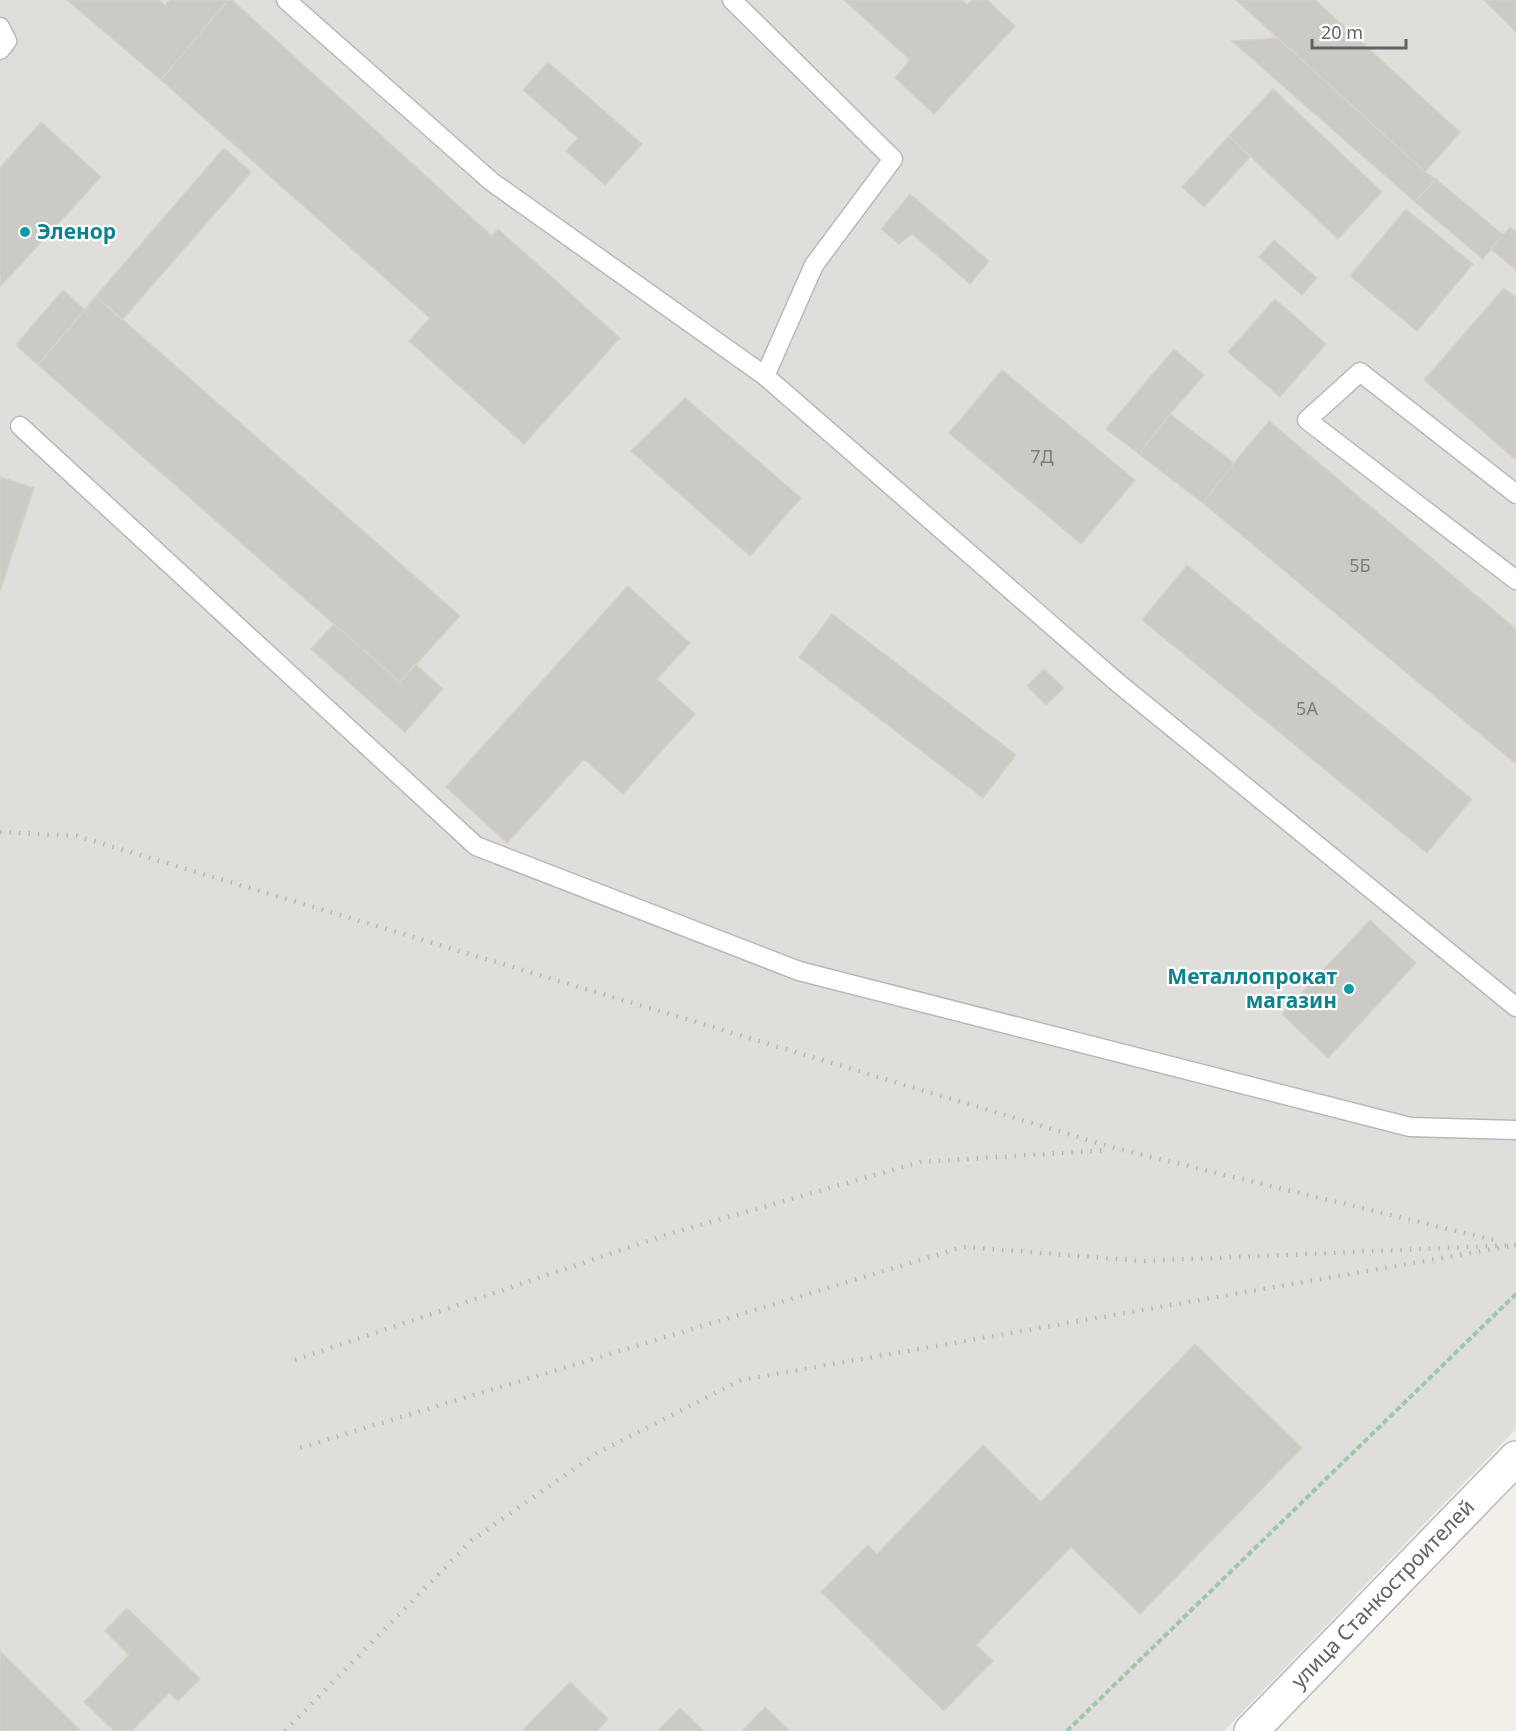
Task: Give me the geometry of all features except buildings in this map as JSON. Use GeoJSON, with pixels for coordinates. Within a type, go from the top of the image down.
{"type":"FeatureCollection","features":[{"type":"Feature","properties":{"kind":"main road","name":"улица Станкостроителей"},"geometry":{"type":"LineString","coordinates":[[1251,1731],[1516,1458]]}},
{"type":"Feature","properties":{"kind":"lane"},"geometry":{"type":"LineString","coordinates":[[286,0],[492,182],[765,376],[1118,683],[1516,1007]]}},
{"type":"Feature","properties":{"kind":"lane"},"geometry":{"type":"LineString","coordinates":[[732,0],[893,159],[814,265],[765,376]]}},
{"type":"Feature","properties":{"kind":"lane"},"geometry":{"type":"LineString","coordinates":[[0,27],[7,42],[0,50]]}},
{"type":"Feature","properties":{"kind":"lane"},"geometry":{"type":"LineString","coordinates":[[1516,494],[1360,372],[1307,420],[1516,580]]}},
{"type":"Feature","properties":{"kind":"lane"},"geometry":{"type":"LineString","coordinates":[[20,426],[476,846],[799,971],[1410,1127],[1516,1130]]}},
{"type":"Feature","properties":{"kind":"path"},"geometry":{"type":"LineString","coordinates":[[1067,1731],[1516,1294]]}},
{"type":"Feature","properties":{"kind":"shaded area"},"geometry":{"type":"Polygon","coordinates":[[[0,0],[1516,0],[1516,1429],[1224,1731],[0,1731],[0,0]]]}},
{"type":"Feature","properties":{"kind":"railway"},"geometry":{"type":"LineString","coordinates":[[0,832],[77,836],[1118,1149],[1498,1241]]}},
{"type":"Feature","properties":{"kind":"railway"},"geometry":{"type":"LineString","coordinates":[[295,1360],[666,1235],[920,1162],[1109,1150]]}},
{"type":"Feature","properties":{"kind":"railway"},"geometry":{"type":"LineString","coordinates":[[285,1731],[472,1540],[597,1453],[741,1380],[1516,1245],[1144,1261],[963,1247],[299,1448]]}},
{"type":"Feature","properties":{"kind":"place","name":"Эленор"},"geometry":{"type":"Point","coordinates":[25,232]}},
{"type":"Feature","properties":{"kind":"place","name":"Металлопрокат магазин"},"geometry":{"type":"Point","coordinates":[1349,989]}}]}
